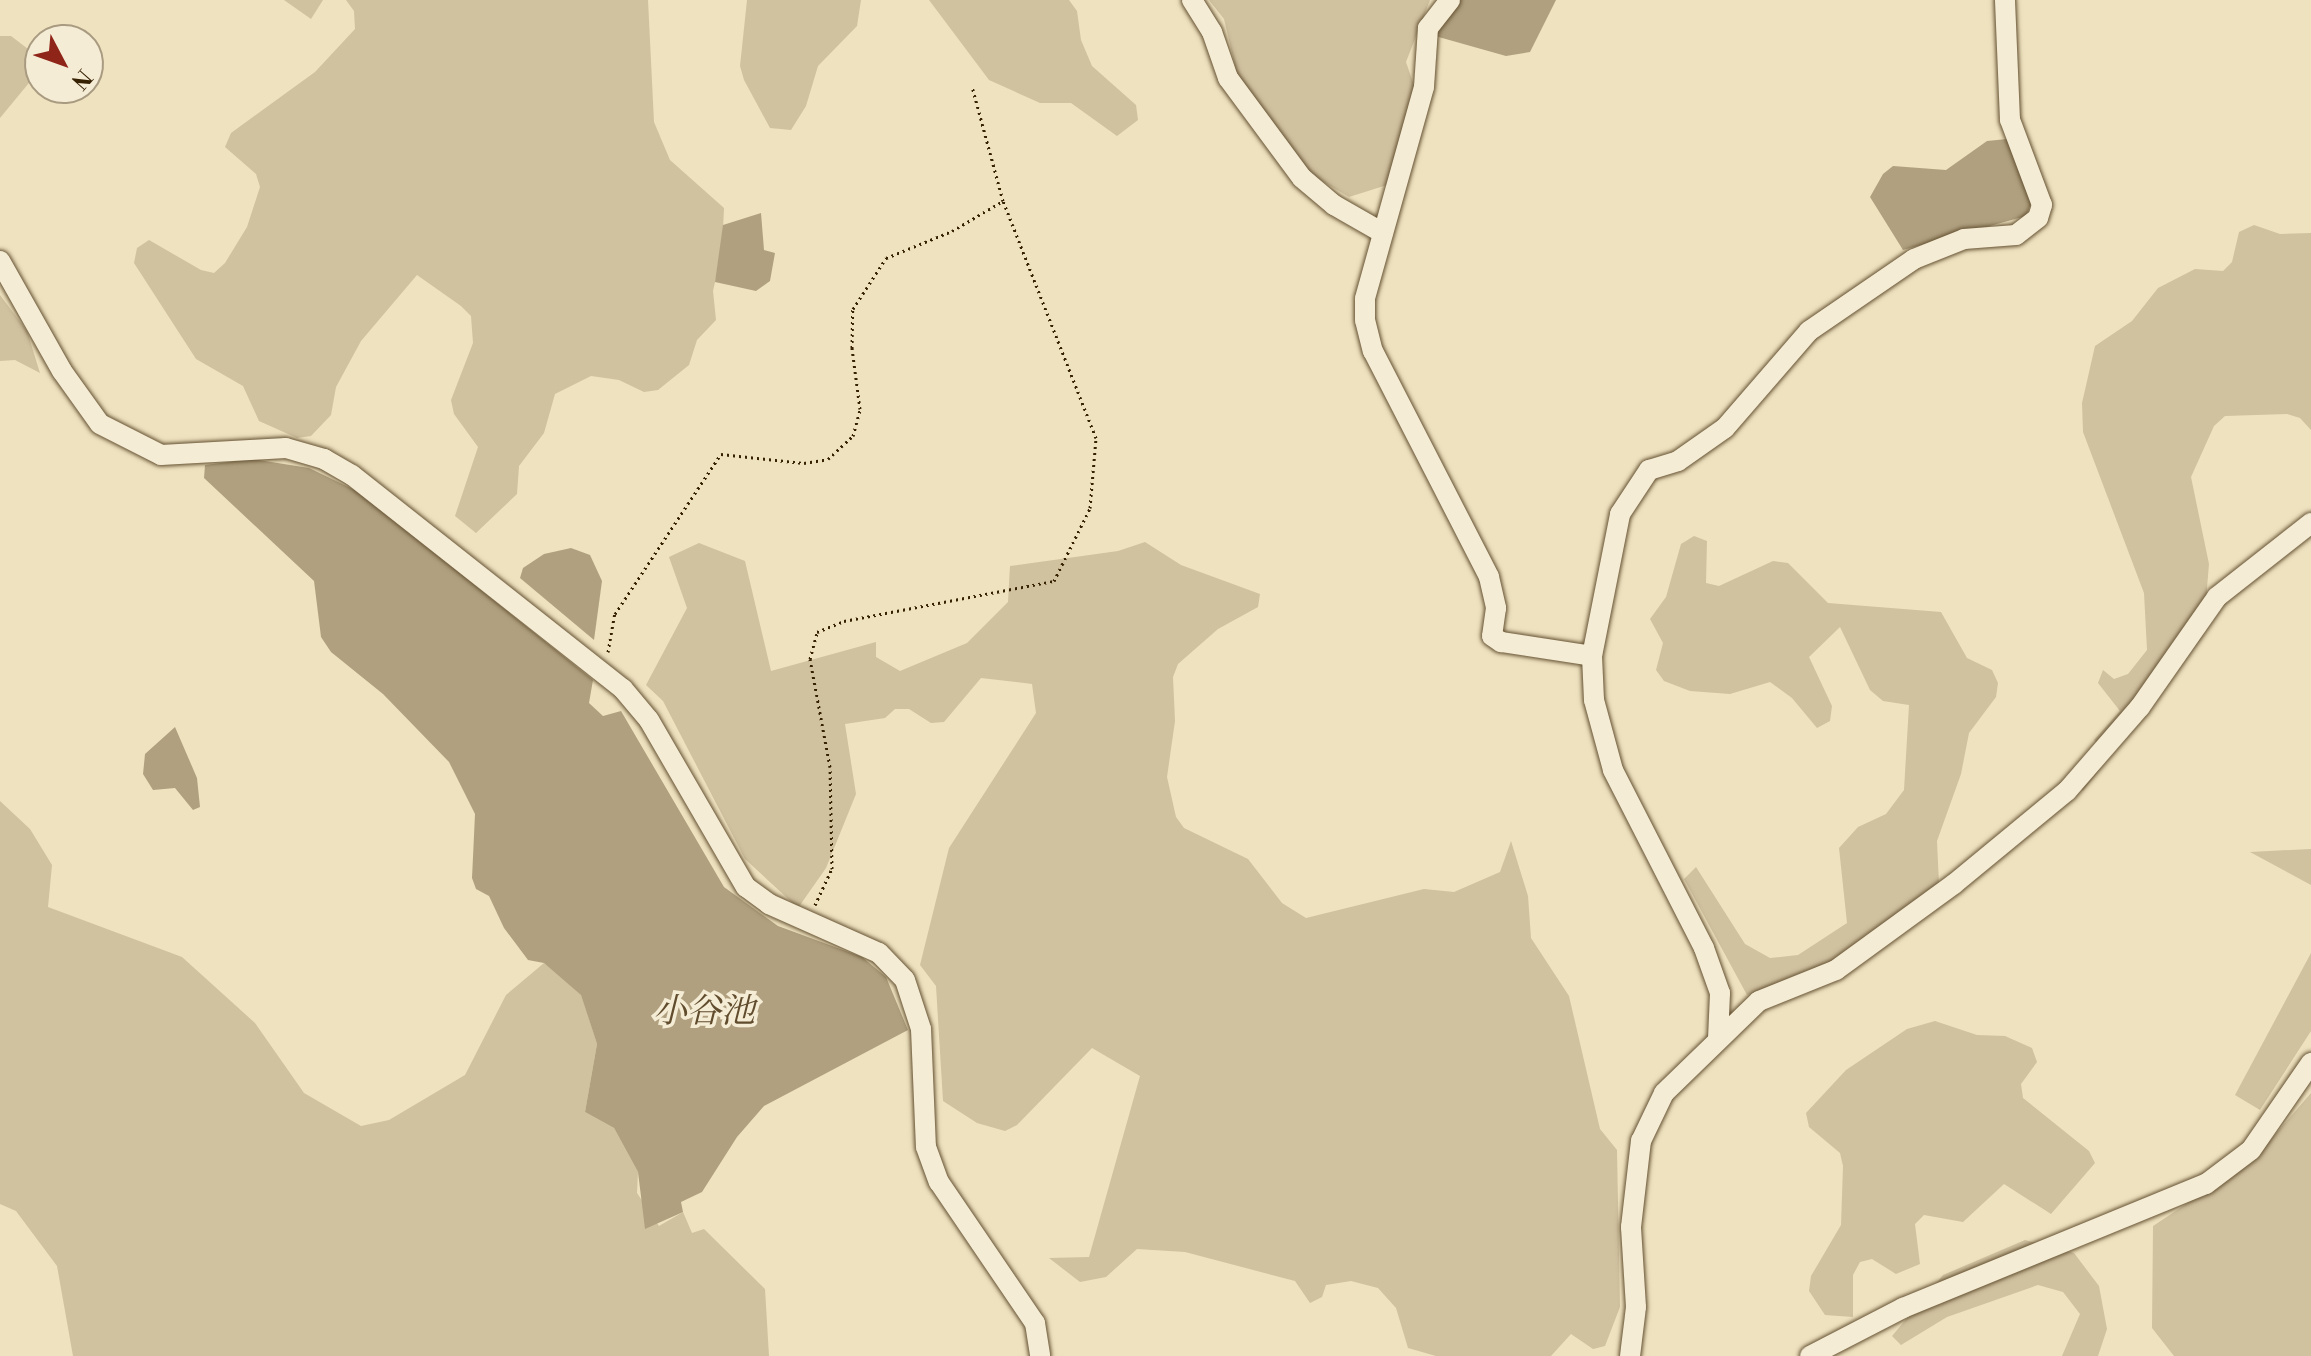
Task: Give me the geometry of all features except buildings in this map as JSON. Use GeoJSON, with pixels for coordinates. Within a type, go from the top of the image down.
{"type":"FeatureCollection","features":[{"type":"Feature","properties":{"kind":"street"},"geometry":{"type":"LineString","coordinates":[[1192,0],[1212,32],[1228,78],[1302,178],[1334,205],[1383,233]]}},
{"type":"Feature","properties":{"kind":"street"},"geometry":{"type":"LineString","coordinates":[[1450,0],[1428,28],[1424,87],[1365,299],[1373,351],[1489,577],[1496,608],[1492,636],[1501,642],[1592,656]]}},
{"type":"Feature","properties":{"kind":"street"},"geometry":{"type":"LineString","coordinates":[[1718,1039],[1720,993],[1704,948],[1613,770],[1594,700],[1592,656],[1620,514],[1649,470],[1678,461],[1725,428],[1809,331],[1914,259],[1964,239],[2016,235],[2038,218],[2042,205],[2010,120],[2005,0]]}},
{"type":"Feature","properties":{"kind":"street"},"geometry":{"type":"LineString","coordinates":[[0,261],[62,371],[100,424],[147,452],[186,456],[273,448],[324,459],[370,488],[602,669],[649,720],[746,887],[769,904],[879,953],[905,980],[921,1029],[926,1147],[939,1182],[1035,1323],[1040,1350]]}},
{"type":"Feature","properties":{"kind":"street"},"geometry":{"type":"LineString","coordinates":[[1630,1356],[1636,1307],[1631,1227],[1641,1141],[1664,1093],[1759,1001],[1836,970],[1954,884],[2067,791],[2140,707],[2217,597],[2311,523]]}},
{"type":"Feature","properties":{"kind":"street"},"geometry":{"type":"LineString","coordinates":[[1810,1356],[1903,1308],[2206,1184],[2265,1134],[2311,1063]]}},
{"type":"Feature","properties":{"kind":"path"},"geometry":{"type":"LineString","coordinates":[[807,919],[832,869],[830,767],[810,659],[817,632],[844,621],[1054,581],[1090,508],[1096,438],[1003,201],[972,86]]}},
{"type":"Feature","properties":{"kind":"path"},"geometry":{"type":"LineString","coordinates":[[602,669],[615,614],[721,454],[804,463],[828,459],[853,436],[860,409],[852,348],[853,309],[886,258],[952,231],[1003,201]]}},
{"type":"Feature","properties":{"kind":"shaded area"},"geometry":{"type":"Polygon","coordinates":[[[284,0],[323,0],[311,19],[284,0]]]}},
{"type":"Feature","properties":{"kind":"shaded area"},"geometry":{"type":"Polygon","coordinates":[[[346,0],[648,0],[654,122],[670,160],[724,208],[722,251],[713,291],[716,320],[697,340],[689,365],[658,390],[644,392],[619,380],[591,376],[555,394],[544,433],[519,466],[517,494],[476,533],[455,516],[478,447],[454,414],[451,400],[473,343],[471,316],[461,306],[417,275],[361,341],[336,387],[331,415],[311,436],[297,438],[259,421],[243,386],[196,359],[134,263],[137,248],[149,240],[201,270],[214,273],[225,263],[247,227],[260,187],[256,174],[225,147],[231,133],[315,72],[355,29],[354,11],[346,0]]]}},
{"type":"Feature","properties":{"kind":"shaded area"},"geometry":{"type":"Polygon","coordinates":[[[747,0],[861,0],[857,26],[818,66],[806,106],[791,130],[770,128],[744,80],[740,66],[747,0]]]}},
{"type":"Feature","properties":{"kind":"shaded area"},"geometry":{"type":"Polygon","coordinates":[[[929,0],[1069,0],[1077,11],[1081,40],[1092,66],[1136,105],[1138,120],[1117,136],[1071,103],[1040,103],[989,80],[929,0]]]}},
{"type":"Feature","properties":{"kind":"shaded area"},"geometry":{"type":"Polygon","coordinates":[[[1209,0],[1430,0],[1406,62],[1418,97],[1387,185],[1349,197],[1312,175],[1237,74],[1224,19],[1209,0]]]}},
{"type":"Feature","properties":{"kind":"shaded area"},"geometry":{"type":"Polygon","coordinates":[[[0,36],[11,36],[24,46],[24,89],[0,118],[0,36]]]}},
{"type":"Feature","properties":{"kind":"shaded area"},"geometry":{"type":"Polygon","coordinates":[[[2254,225],[2280,234],[2311,233],[2311,430],[2300,418],[2287,414],[2225,416],[2214,426],[2191,477],[2209,564],[2203,636],[2083,791],[2079,787],[2105,752],[2094,740],[2120,711],[2098,683],[2103,670],[2114,679],[2128,674],[2147,650],[2144,593],[2083,432],[2082,403],[2095,346],[2132,321],[2158,288],[2195,269],[2223,271],[2232,262],[2239,232],[2254,225]]]}},
{"type":"Feature","properties":{"kind":"shaded area"},"geometry":{"type":"Polygon","coordinates":[[[0,295],[27,331],[40,373],[15,360],[0,361],[0,295]]]}},
{"type":"Feature","properties":{"kind":"shaded area"},"geometry":{"type":"Polygon","coordinates":[[[1694,536],[1707,541],[1706,583],[1719,586],[1773,561],[1788,563],[1828,603],[1941,612],[1967,658],[1992,670],[1998,683],[1996,697],[1969,733],[1961,774],[1937,841],[1939,884],[1838,962],[1747,995],[1684,879],[1696,867],[1745,944],[1770,958],[1798,955],[1847,923],[1839,848],[1858,827],[1886,814],[1904,790],[1909,705],[1883,701],[1870,690],[1840,627],[1809,657],[1832,706],[1830,721],[1817,728],[1792,698],[1770,682],[1730,694],[1690,691],[1664,681],[1656,670],[1663,643],[1650,619],[1666,597],[1681,544],[1694,536]]]}},
{"type":"Feature","properties":{"kind":"shaded area"},"geometry":{"type":"Polygon","coordinates":[[[1145,542],[1181,565],[1260,594],[1258,607],[1218,629],[1178,664],[1173,677],[1175,721],[1167,777],[1176,817],[1184,828],[1248,859],[1282,903],[1306,918],[1424,889],[1454,892],[1500,872],[1511,841],[1528,896],[1531,938],[1569,996],[1600,1129],[1617,1150],[1620,1307],[1605,1346],[1593,1349],[1571,1334],[1551,1356],[1436,1356],[1408,1348],[1396,1308],[1378,1288],[1351,1281],[1326,1285],[1322,1297],[1310,1303],[1295,1281],[1185,1252],[1137,1249],[1106,1277],[1080,1282],[1049,1258],[1089,1257],[1140,1076],[1092,1048],[1017,1125],[1005,1131],[977,1123],[943,1101],[936,986],[920,965],[949,848],[1036,713],[1032,684],[981,678],[944,722],[931,723],[909,709],[895,709],[885,718],[845,724],[856,794],[826,868],[798,908],[745,859],[663,701],[646,685],[687,608],[669,557],[699,543],[745,561],[771,671],[876,642],[876,657],[900,671],[967,643],[1008,602],[1010,566],[1118,551],[1145,542]]]}},
{"type":"Feature","properties":{"kind":"shaded area"},"geometry":{"type":"Polygon","coordinates":[[[0,801],[30,829],[52,865],[48,907],[182,957],[255,1023],[304,1093],[361,1126],[389,1120],[465,1075],[506,995],[544,963],[563,976],[581,994],[597,1044],[585,1112],[614,1128],[638,1172],[637,1193],[659,1226],[683,1212],[692,1233],[704,1229],[765,1289],[769,1356],[73,1356],[57,1266],[16,1211],[0,1204],[0,801]]]}},
{"type":"Feature","properties":{"kind":"shaded area"},"geometry":{"type":"Polygon","coordinates":[[[2310,849],[2311,885],[2250,852],[2310,849]]]}},
{"type":"Feature","properties":{"kind":"shaded area"},"geometry":{"type":"Polygon","coordinates":[[[2311,953],[2311,1031],[2260,1110],[2235,1095],[2311,953]]]}},
{"type":"Feature","properties":{"kind":"shaded area"},"geometry":{"type":"Polygon","coordinates":[[[1935,1021],[1977,1035],[2005,1036],[2032,1048],[2037,1062],[2021,1084],[2023,1098],[2089,1151],[2095,1163],[2051,1214],[2004,1184],[1963,1222],[1924,1215],[1915,1224],[1920,1264],[1896,1274],[1872,1259],[1860,1262],[1853,1275],[1853,1317],[1825,1315],[1809,1291],[1811,1276],[1841,1225],[1843,1166],[1840,1153],[1809,1127],[1806,1113],[1846,1070],[1907,1029],[1935,1021]]]}},
{"type":"Feature","properties":{"kind":"shaded area"},"geometry":{"type":"Polygon","coordinates":[[[2311,1093],[2311,1356],[2174,1356],[2152,1328],[2153,1226],[2254,1159],[2311,1093]]]}},
{"type":"Feature","properties":{"kind":"shaded area"},"geometry":{"type":"Polygon","coordinates":[[[2025,1240],[2074,1253],[2099,1286],[2107,1329],[2098,1356],[2062,1356],[2080,1314],[2063,1292],[2038,1285],[1947,1317],[1901,1345],[1892,1336],[1943,1275],[2025,1240]]]}},
{"type":"Feature","properties":{"kind":"water"},"geometry":{"type":"Polygon","coordinates":[[[1451,0],[1556,0],[1530,52],[1506,56],[1428,34],[1451,0]]]}},
{"type":"Feature","properties":{"kind":"water"},"geometry":{"type":"Polygon","coordinates":[[[2007,139],[2032,201],[2026,216],[1903,250],[1870,197],[1883,174],[1893,166],[1946,170],[1987,141],[2007,139]]]}},
{"type":"Feature","properties":{"kind":"water"},"geometry":{"type":"Polygon","coordinates":[[[761,213],[764,250],[775,253],[770,281],[756,291],[715,282],[723,225],[761,213]]]}},
{"type":"Feature","properties":{"kind":"water","name":"小谷池"},"geometry":{"type":"Polygon","coordinates":[[[252,459],[309,468],[359,492],[593,680],[589,703],[603,716],[621,711],[724,887],[778,926],[862,957],[886,977],[908,1030],[764,1106],[737,1137],[702,1192],[681,1202],[683,1212],[645,1229],[638,1172],[614,1128],[585,1112],[597,1044],[581,995],[544,963],[528,960],[504,928],[489,896],[476,889],[472,878],[475,814],[449,762],[383,694],[331,652],[321,637],[314,581],[204,478],[205,465],[252,459]]]}},
{"type":"Feature","properties":{"kind":"water"},"geometry":{"type":"Polygon","coordinates":[[[571,548],[590,555],[602,581],[594,640],[520,578],[523,568],[544,554],[571,548]]]}},
{"type":"Feature","properties":{"kind":"water"},"geometry":{"type":"Polygon","coordinates":[[[175,727],[197,778],[200,807],[193,810],[175,788],[153,790],[143,774],[145,754],[175,727]]]}}]}
